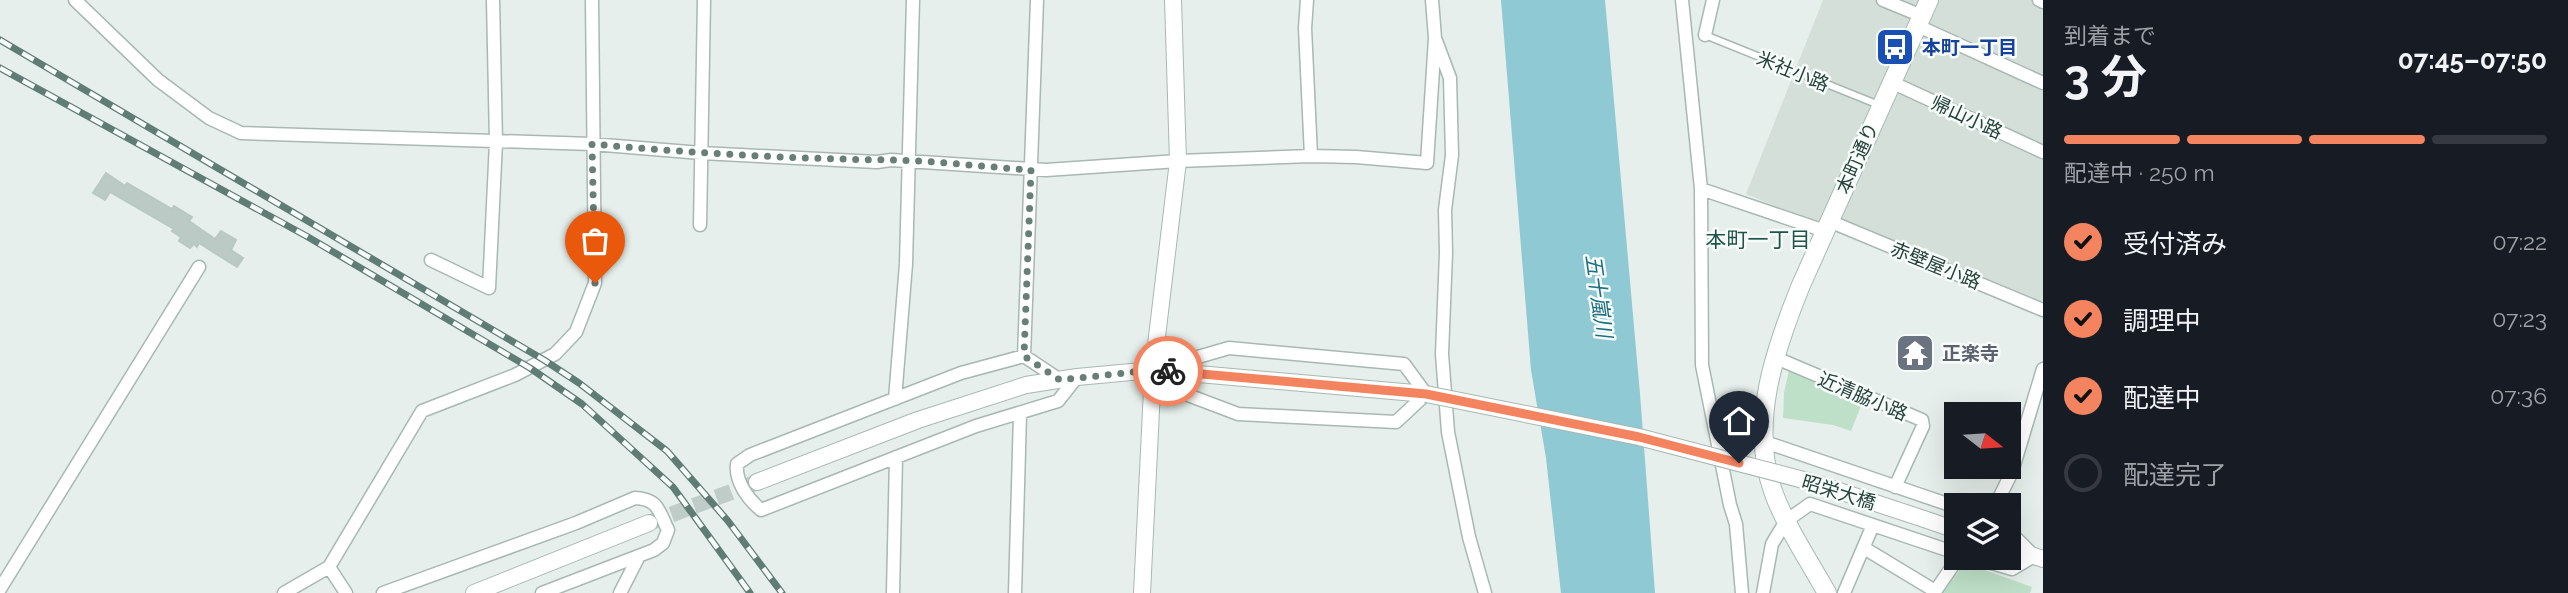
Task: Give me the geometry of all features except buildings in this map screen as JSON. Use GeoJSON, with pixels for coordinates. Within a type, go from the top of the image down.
{"type":"FeatureCollection","features":[{"type":"Feature","properties":{"kind":"main road","name":"本町通り"},"geometry":{"type":"LineString","coordinates":[[1827,593],[1786,521],[1773,492],[1762,441],[1766,399],[1788,317],[1923,14]]}},
{"type":"Feature","properties":{"kind":"street"},"geometry":{"type":"LineString","coordinates":[[75,0],[158,80],[209,118],[241,133],[592,144],[701,153],[1031,170],[1311,156],[1427,163],[1435,38],[1432,0]]}},
{"type":"Feature","properties":{"kind":"street"},"geometry":{"type":"LineString","coordinates":[[432,260],[489,288],[496,142],[493,0]]}},
{"type":"Feature","properties":{"kind":"street"},"geometry":{"type":"LineString","coordinates":[[284,593],[329,567],[422,411],[515,375],[555,354],[576,332],[595,283],[592,0]]}},
{"type":"Feature","properties":{"kind":"street"},"geometry":{"type":"LineString","coordinates":[[700,225],[704,0]]}},
{"type":"Feature","properties":{"kind":"street"},"geometry":{"type":"LineString","coordinates":[[895,398],[906,264],[913,0]]}},
{"type":"Feature","properties":{"kind":"street"},"geometry":{"type":"LineString","coordinates":[[1024,356],[1037,0]]}},
{"type":"Feature","properties":{"kind":"street"},"geometry":{"type":"LineString","coordinates":[[1142,593],[1153,370],[1178,161],[1173,0]]}},
{"type":"Feature","properties":{"kind":"street"},"geometry":{"type":"LineString","coordinates":[[1307,0],[1305,28],[1311,156]]}},
{"type":"Feature","properties":{"kind":"street"},"geometry":{"type":"LineString","coordinates":[[1682,0],[1701,189],[1702,365],[1736,524],[1742,593]]}},
{"type":"Feature","properties":{"kind":"street"},"geometry":{"type":"LineString","coordinates":[[1705,35],[1713,0]]}},
{"type":"Feature","properties":{"kind":"street"},"geometry":{"type":"LineString","coordinates":[[1883,0],[1923,14],[2043,83]]}},
{"type":"Feature","properties":{"kind":"street"},"geometry":{"type":"LineString","coordinates":[[1435,38],[1450,78],[1452,155],[1445,210],[1442,354],[1448,432],[1469,537],[1485,593]]}},
{"type":"Feature","properties":{"kind":"street","name":"帰山小路"},"geometry":{"type":"LineString","coordinates":[[1892,82],[2043,152]]}},
{"type":"Feature","properties":{"kind":"street","name":"赤壁屋小路"},"geometry":{"type":"LineString","coordinates":[[1701,189],[1827,226],[2043,310]]}},
{"type":"Feature","properties":{"kind":"street"},"geometry":{"type":"LineString","coordinates":[[0,589],[199,267]]}},
{"type":"Feature","properties":{"kind":"street"},"geometry":{"type":"LineString","coordinates":[[1229,348],[1404,364],[1426,394],[1396,422],[1238,414],[1180,392],[1153,370],[1229,348]]}},
{"type":"Feature","properties":{"kind":"street"},"geometry":{"type":"LineString","coordinates":[[1060,380],[1024,356],[961,373],[750,455],[737,464],[736,475],[751,502],[761,510],[976,426],[1058,401],[1077,377]]}},
{"type":"Feature","properties":{"kind":"street","name":"近清脇小路"},"geometry":{"type":"LineString","coordinates":[[1776,358],[1922,420],[1923,426],[1895,487]]}},
{"type":"Feature","properties":{"kind":"street"},"geometry":{"type":"LineString","coordinates":[[2021,430],[2043,369]]}},
{"type":"Feature","properties":{"kind":"street","name":"昭栄大橋"},"geometry":{"type":"LineString","coordinates":[[757,482],[918,420],[1026,385],[1153,370],[1426,394],[1639,437],[1815,483],[1944,526]]}},
{"type":"Feature","properties":{"kind":"street"},"geometry":{"type":"LineString","coordinates":[[1015,593],[1020,414]]}},
{"type":"Feature","properties":{"kind":"street"},"geometry":{"type":"LineString","coordinates":[[1762,441],[1944,503]]}},
{"type":"Feature","properties":{"kind":"street"},"geometry":{"type":"LineString","coordinates":[[892,593],[896,457]]}},
{"type":"Feature","properties":{"kind":"street"},"geometry":{"type":"LineString","coordinates":[[383,593],[576,523],[635,498],[655,503],[668,530],[663,543],[654,550],[542,593]]}},
{"type":"Feature","properties":{"kind":"street"},"geometry":{"type":"LineString","coordinates":[[1763,593],[1772,544],[1786,521],[1810,504],[1944,549]]}},
{"type":"Feature","properties":{"kind":"street"},"geometry":{"type":"LineString","coordinates":[[474,593],[649,523]]}},
{"type":"Feature","properties":{"kind":"street"},"geometry":{"type":"LineString","coordinates":[[1844,593],[1873,525]]}},
{"type":"Feature","properties":{"kind":"street"},"geometry":{"type":"LineString","coordinates":[[2021,542],[2039,558]]}},
{"type":"Feature","properties":{"kind":"street"},"geometry":{"type":"LineString","coordinates":[[1864,548],[1935,592],[1950,570]]}},
{"type":"Feature","properties":{"kind":"street"},"geometry":{"type":"LineString","coordinates":[[2021,552],[2039,558]]}},
{"type":"Feature","properties":{"kind":"street"},"geometry":{"type":"LineString","coordinates":[[620,593],[639,556]]}},
{"type":"Feature","properties":{"kind":"street"},"geometry":{"type":"LineString","coordinates":[[2021,565],[2039,558]]}},
{"type":"Feature","properties":{"kind":"street"},"geometry":{"type":"LineString","coordinates":[[329,567],[346,593]]}},
{"type":"Feature","properties":{"kind":"lane","name":"米社小路"},"geometry":{"type":"LineString","coordinates":[[1705,35],[1881,105]]}},
{"type":"Feature","properties":{"kind":"shaded area"},"geometry":{"type":"Polygon","coordinates":[[[1823,0],[2043,0],[2043,317],[1746,194],[1823,0]]]}},
{"type":"Feature","properties":{"kind":"green space"},"geometry":{"type":"Polygon","coordinates":[[[1789,370],[1863,401],[1851,431],[1833,425],[1783,418],[1784,393],[1789,370]]]}},
{"type":"Feature","properties":{"kind":"green space"},"geometry":{"type":"Polygon","coordinates":[[[1960,570],[1985,570],[2032,587],[2030,593],[1942,593],[1960,570]]]}},
{"type":"Feature","properties":{"kind":"water","name":"五十嵐川"},"geometry":{"type":"Polygon","coordinates":[[[1501,0],[1605,0],[1655,593],[1561,593],[1546,458],[1531,370],[1501,0]]]}},
{"type":"Feature","properties":{"kind":"tunnel"},"geometry":{"type":"LineString","coordinates":[[649,523],[755,483]]}},
{"type":"Feature","properties":{"kind":"railway"},"geometry":{"type":"LineString","coordinates":[[0,40],[579,383],[667,451],[728,521],[782,593]]}},
{"type":"Feature","properties":{"kind":"railway"},"geometry":{"type":"LineString","coordinates":[[0,68],[308,237],[530,368],[582,404],[673,487],[750,593]]}},
{"type":"Feature","properties":{"kind":"way so far"},"geometry":{"type":"LineString","coordinates":[[595,283],[592,144],[701,153],[877,162],[891,160],[1031,170],[1024,356],[1060,380],[1153,370],[1168,371]]}},
{"type":"Feature","properties":{"kind":"place","name":"本町一丁目"},"geometry":{"type":"Point","coordinates":[1895,47]}},
{"type":"Feature","properties":{"kind":"place","name":"正楽寺"},"geometry":{"type":"Point","coordinates":[1915,353]}},
{"type":"Feature","properties":{"kind":"district","name":"本町一丁目"},"geometry":{"type":"Point","coordinates":[1758,239]}},
{"type":"Feature","properties":{"kind":"route"},"geometry":{"type":"LineString","coordinates":[[1168,371],[1426,394],[1639,437],[1739,463]]}}]}
